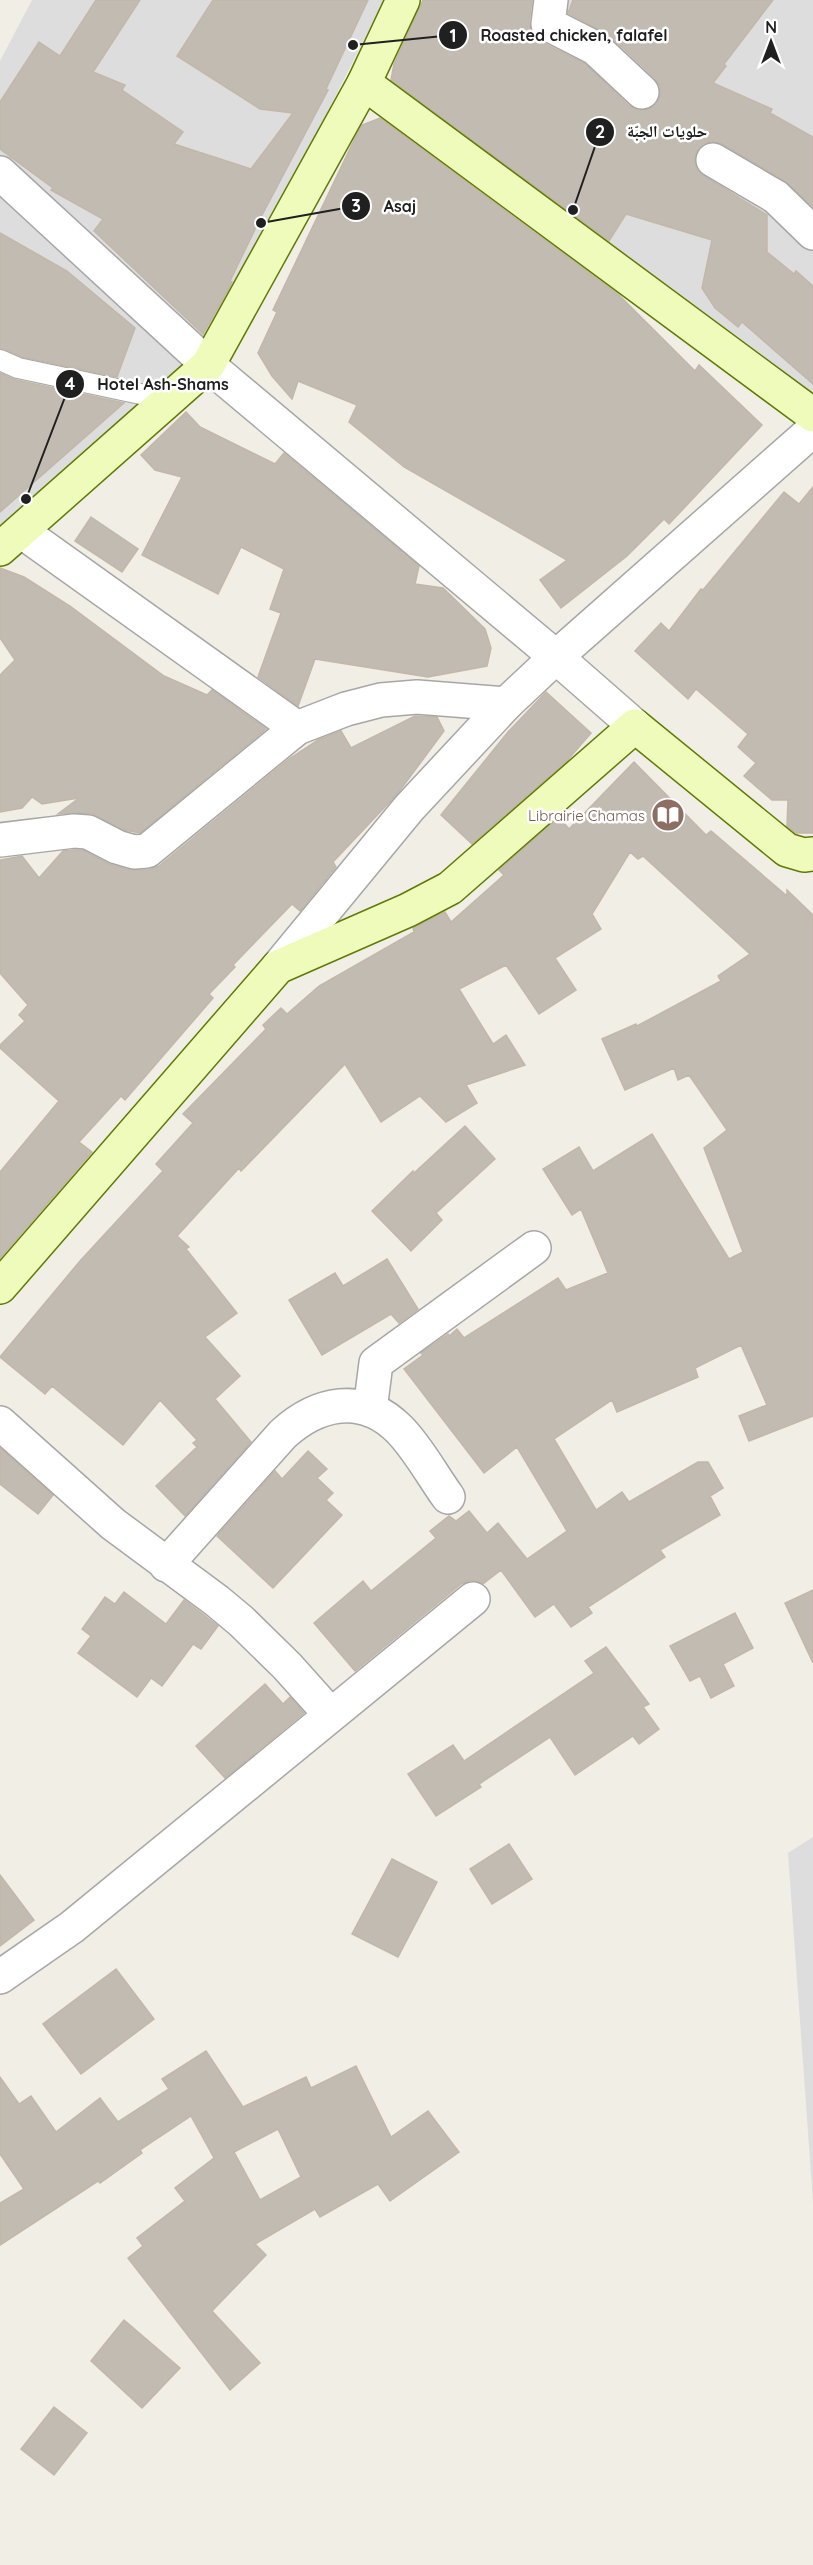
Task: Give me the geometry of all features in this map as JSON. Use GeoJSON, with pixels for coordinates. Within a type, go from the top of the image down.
{"type":"FeatureCollection","features":[{"type":"Feature","properties":{"kind":"main road"},"geometry":{"type":"LineString","coordinates":[[10,540],[207,366],[364,83],[403,0]]}},
{"type":"Feature","properties":{"kind":"main road"},"geometry":{"type":"LineString","coordinates":[[364,83],[813,415]]}},
{"type":"Feature","properties":{"kind":"main road"},"geometry":{"type":"LineString","coordinates":[[0,1287],[278,967],[397,915],[450,888],[635,726],[711,786],[760,831],[787,850],[810,857]]}},
{"type":"Feature","properties":{"kind":"street"},"geometry":{"type":"LineString","coordinates":[[551,0],[548,24],[595,48],[642,92]]}},
{"type":"Feature","properties":{"kind":"street"},"geometry":{"type":"LineString","coordinates":[[713,160],[776,197],[813,233]]}},
{"type":"Feature","properties":{"kind":"street"},"geometry":{"type":"LineString","coordinates":[[0,173],[207,366],[556,657],[635,726]]}},
{"type":"Feature","properties":{"kind":"street"},"geometry":{"type":"LineString","coordinates":[[278,967],[409,808],[506,704],[813,430]]}},
{"type":"Feature","properties":{"kind":"street"},"geometry":{"type":"LineString","coordinates":[[10,540],[297,728]]}},
{"type":"Feature","properties":{"kind":"street"},"geometry":{"type":"LineString","coordinates":[[0,840],[74,831],[88,832],[117,847],[134,852],[147,851],[297,728],[346,709],[381,700],[417,697],[506,704]]}},
{"type":"Feature","properties":{"kind":"street"},"geometry":{"type":"LineString","coordinates":[[370,1410],[376,1363],[534,1248]]}},
{"type":"Feature","properties":{"kind":"street"},"geometry":{"type":"LineString","coordinates":[[166,1564],[269,1449],[297,1422],[322,1408],[337,1406],[370,1410],[398,1428],[448,1497]]}},
{"type":"Feature","properties":{"kind":"street"},"geometry":{"type":"LineString","coordinates":[[0,1423],[112,1524],[241,1621],[287,1666],[330,1714]]}},
{"type":"Feature","properties":{"kind":"street"},"geometry":{"type":"LineString","coordinates":[[0,1977],[72,1927],[473,1599]]}},
{"type":"Feature","properties":{"kind":"lane"},"geometry":{"type":"LineString","coordinates":[[0,360],[18,368],[169,400]]}},
{"type":"Feature","properties":{"kind":"shaded area"},"geometry":{"type":"Polygon","coordinates":[[[32,0],[384,0],[209,346],[0,532],[0,61],[32,0]]]}},
{"type":"Feature","properties":{"kind":"shaded area"},"geometry":{"type":"Polygon","coordinates":[[[428,0],[813,0],[813,397],[390,85],[428,0]]]}},
{"type":"Feature","properties":{"kind":"shaded area"},"geometry":{"type":"Polygon","coordinates":[[[813,1837],[813,2202],[788,1853],[813,1837]]]}},
{"type":"Feature","properties":{"kind":"building"},"geometry":{"type":"Polygon","coordinates":[[[96,0],[140,0],[93,72],[125,85],[122,90],[183,132],[174,144],[251,169],[293,113],[260,109],[177,56],[213,0],[368,0],[326,89],[328,90],[260,219],[230,281],[232,282],[229,288],[203,334],[94,231],[103,219],[51,190],[53,188],[0,149],[0,102],[39,42],[60,56],[96,0]]]}},
{"type":"Feature","properties":{"kind":"building"},"geometry":{"type":"Polygon","coordinates":[[[423,0],[532,0],[529,22],[532,33],[539,41],[584,63],[629,106],[638,110],[648,110],[656,104],[660,96],[660,86],[655,78],[608,34],[568,13],[573,0],[773,0],[724,64],[726,66],[713,83],[772,109],[770,113],[813,137],[813,207],[785,181],[722,144],[713,141],[703,144],[694,160],[697,170],[704,176],[767,215],[767,252],[794,274],[796,271],[813,286],[813,384],[742,322],[738,327],[715,308],[702,288],[712,240],[626,214],[609,241],[391,80],[394,64],[423,0]]]}},
{"type":"Feature","properties":{"kind":"building"},"geometry":{"type":"Polygon","coordinates":[[[380,118],[619,295],[695,371],[699,365],[762,425],[669,524],[664,519],[627,556],[561,608],[540,580],[567,560],[404,467],[349,422],[357,405],[298,381],[292,399],[272,376],[258,353],[277,312],[273,310],[355,138],[362,125],[380,118]]]}},
{"type":"Feature","properties":{"kind":"building"},"geometry":{"type":"Polygon","coordinates":[[[0,233],[67,271],[135,328],[117,377],[22,357],[0,348],[0,233]]]}},
{"type":"Feature","properties":{"kind":"building"},"geometry":{"type":"Polygon","coordinates":[[[0,373],[16,380],[124,403],[0,512],[0,373]]]}},
{"type":"Feature","properties":{"kind":"building"},"geometry":{"type":"Polygon","coordinates":[[[186,412],[200,427],[275,464],[284,453],[419,566],[415,584],[443,588],[485,629],[491,648],[487,666],[428,677],[315,659],[298,706],[258,677],[281,613],[270,609],[284,569],[241,547],[218,594],[142,555],[182,477],[155,470],[141,455],[186,412]]]}},
{"type":"Feature","properties":{"kind":"building"},"geometry":{"type":"Polygon","coordinates":[[[813,487],[813,833],[796,833],[787,826],[788,800],[772,800],[744,776],[756,763],[738,747],[748,734],[696,689],[688,699],[635,651],[661,623],[669,631],[701,589],[703,590],[784,492],[799,504],[813,487]]]}},
{"type":"Feature","properties":{"kind":"building"},"geometry":{"type":"Polygon","coordinates":[[[91,517],[138,549],[122,572],[75,541],[91,517]]]}},
{"type":"Feature","properties":{"kind":"building"},"geometry":{"type":"Polygon","coordinates":[[[0,568],[24,577],[70,606],[164,676],[207,695],[212,690],[266,729],[140,833],[124,830],[90,813],[58,814],[79,798],[42,804],[32,797],[22,808],[0,812],[0,675],[15,660],[0,638],[0,568]]]}},
{"type":"Feature","properties":{"kind":"building"},"geometry":{"type":"Polygon","coordinates":[[[546,692],[591,733],[566,762],[472,844],[441,815],[508,732],[546,692]]]}},
{"type":"Feature","properties":{"kind":"building"},"geometry":{"type":"Polygon","coordinates":[[[415,716],[437,717],[444,731],[398,793],[333,862],[336,867],[300,911],[292,904],[233,965],[235,967],[209,994],[213,998],[125,1100],[121,1096],[79,1142],[92,1152],[0,1258],[0,1172],[59,1101],[0,1048],[0,1045],[25,1021],[19,1015],[28,1005],[0,973],[0,860],[22,856],[39,878],[63,851],[83,850],[109,864],[129,870],[149,870],[159,866],[289,759],[318,740],[341,731],[351,748],[415,716]]]}},
{"type":"Feature","properties":{"kind":"building"},"geometry":{"type":"Polygon","coordinates":[[[634,762],[706,835],[711,831],[787,896],[787,890],[813,915],[813,1416],[749,1441],[739,1416],[767,1405],[741,1345],[695,1368],[698,1377],[617,1412],[612,1400],[554,1439],[596,1510],[622,1492],[629,1502],[698,1462],[708,1462],[723,1488],[710,1496],[720,1515],[660,1550],[665,1557],[588,1607],[592,1613],[571,1627],[554,1604],[535,1617],[501,1570],[483,1584],[471,1580],[461,1584],[355,1671],[314,1623],[363,1581],[371,1591],[436,1538],[430,1531],[449,1516],[456,1521],[469,1511],[487,1533],[498,1523],[527,1559],[567,1531],[517,1447],[484,1473],[404,1369],[423,1355],[421,1353],[448,1334],[449,1336],[457,1329],[464,1338],[558,1278],[566,1290],[608,1273],[581,1209],[572,1215],[543,1169],[579,1147],[593,1171],[652,1134],[729,1259],[743,1252],[704,1148],[727,1130],[689,1075],[678,1080],[674,1068],[625,1090],[602,1039],[636,1024],[637,1026],[721,981],[718,976],[750,954],[643,856],[638,859],[630,852],[592,914],[601,929],[555,958],[576,990],[539,1014],[506,965],[459,989],[493,1044],[506,1035],[525,1065],[466,1085],[477,1103],[446,1122],[420,1096],[381,1122],[345,1064],[241,1171],[239,1168],[177,1236],[189,1247],[186,1249],[237,1313],[205,1337],[240,1376],[215,1399],[251,1442],[185,1516],[156,1486],[197,1447],[193,1443],[197,1440],[160,1400],[123,1445],[52,1386],[45,1394],[0,1357],[80,1261],[163,1171],[156,1164],[193,1123],[183,1114],[266,1029],[263,1025],[281,1008],[287,1014],[319,986],[414,932],[413,928],[445,912],[451,922],[504,875],[499,870],[559,817],[569,829],[634,762]]]}},
{"type":"Feature","properties":{"kind":"building"},"geometry":{"type":"Polygon","coordinates":[[[465,1126],[495,1159],[436,1213],[442,1220],[411,1251],[372,1211],[413,1171],[414,1173],[465,1126]]]}},
{"type":"Feature","properties":{"kind":"building"},"geometry":{"type":"Polygon","coordinates":[[[387,1259],[418,1309],[399,1323],[391,1314],[322,1355],[289,1300],[335,1273],[343,1286],[387,1259]]]}},
{"type":"Feature","properties":{"kind":"building"},"geometry":{"type":"Polygon","coordinates":[[[0,1448],[53,1495],[38,1514],[0,1484],[0,1448]]]}},
{"type":"Feature","properties":{"kind":"building"},"geometry":{"type":"Polygon","coordinates":[[[308,1451],[327,1469],[317,1478],[333,1493],[326,1500],[342,1515],[273,1588],[217,1536],[275,1471],[282,1479],[308,1451]]]}},
{"type":"Feature","properties":{"kind":"building"},"geometry":{"type":"Polygon","coordinates":[[[813,1590],[813,1663],[785,1603],[813,1590]]]}},
{"type":"Feature","properties":{"kind":"building"},"geometry":{"type":"Polygon","coordinates":[[[124,1592],[166,1624],[184,1600],[218,1626],[201,1649],[193,1644],[162,1686],[151,1678],[137,1697],[78,1653],[91,1636],[82,1629],[105,1597],[115,1604],[124,1592]]]}},
{"type":"Feature","properties":{"kind":"building"},"geometry":{"type":"Polygon","coordinates":[[[735,1613],[753,1648],[723,1664],[734,1686],[711,1698],[700,1676],[690,1681],[670,1646],[735,1613]]]}},
{"type":"Feature","properties":{"kind":"building"},"geometry":{"type":"Polygon","coordinates":[[[606,1647],[649,1704],[643,1707],[659,1729],[639,1744],[633,1736],[575,1775],[550,1737],[479,1784],[481,1787],[436,1816],[408,1774],[453,1745],[464,1761],[594,1673],[585,1661],[606,1647]]]}},
{"type":"Feature","properties":{"kind":"building"},"geometry":{"type":"Polygon","coordinates":[[[265,1684],[283,1704],[290,1697],[304,1713],[225,1778],[196,1746],[265,1684]]]}},
{"type":"Feature","properties":{"kind":"building"},"geometry":{"type":"Polygon","coordinates":[[[509,1844],[532,1879],[492,1904],[470,1869],[509,1844]]]}},
{"type":"Feature","properties":{"kind":"building"},"geometry":{"type":"Polygon","coordinates":[[[392,1859],[437,1882],[398,1957],[352,1934],[392,1859]]]}},
{"type":"Feature","properties":{"kind":"building"},"geometry":{"type":"Polygon","coordinates":[[[0,1875],[34,1920],[0,1946],[0,1875]]]}},
{"type":"Feature","properties":{"kind":"building"},"geometry":{"type":"Polygon","coordinates":[[[116,1969],[154,2019],[81,2074],[43,2024],[116,1969]]]}},
{"type":"Feature","properties":{"kind":"building"},"geometry":{"type":"Polygon","coordinates":[[[206,2051],[243,2107],[306,2077],[311,2088],[356,2066],[391,2137],[428,2111],[459,2152],[390,2201],[378,2184],[320,2217],[315,2209],[255,2244],[266,2255],[212,2311],[260,2363],[230,2390],[128,2258],[143,2246],[137,2238],[185,2201],[175,2188],[214,2158],[191,2116],[140,2150],[142,2153],[100,2183],[98,2181],[0,2245],[0,2203],[24,2189],[0,2154],[0,2077],[19,2104],[31,2096],[56,2132],[100,2098],[118,2122],[169,2089],[162,2079],[206,2051]],[[278,2129],[234,2152],[260,2200],[301,2177],[278,2129]]]}},
{"type":"Feature","properties":{"kind":"building"},"geometry":{"type":"Polygon","coordinates":[[[124,2320],[180,2368],[142,2408],[91,2361],[124,2320]]]}},
{"type":"Feature","properties":{"kind":"building"},"geometry":{"type":"Polygon","coordinates":[[[54,2407],[87,2433],[54,2475],[21,2449],[54,2407]]]}},
{"type":"Feature","properties":{"kind":"place","name":"Roasted chicken, falafel"},"geometry":{"type":"Point","coordinates":[353,45]}},
{"type":"Feature","properties":{"kind":"place","name":"حلويات الجبّة"},"geometry":{"type":"Point","coordinates":[573,210]}},
{"type":"Feature","properties":{"kind":"place","name":"Asaj"},"geometry":{"type":"Point","coordinates":[261,223]}},
{"type":"Feature","properties":{"kind":"place","name":"Hotel Ash-Shams"},"geometry":{"type":"Point","coordinates":[26,499]}},
{"type":"Feature","properties":{"kind":"place","name":"Librairie Chamas"},"geometry":{"type":"Point","coordinates":[668,815]}}]}
